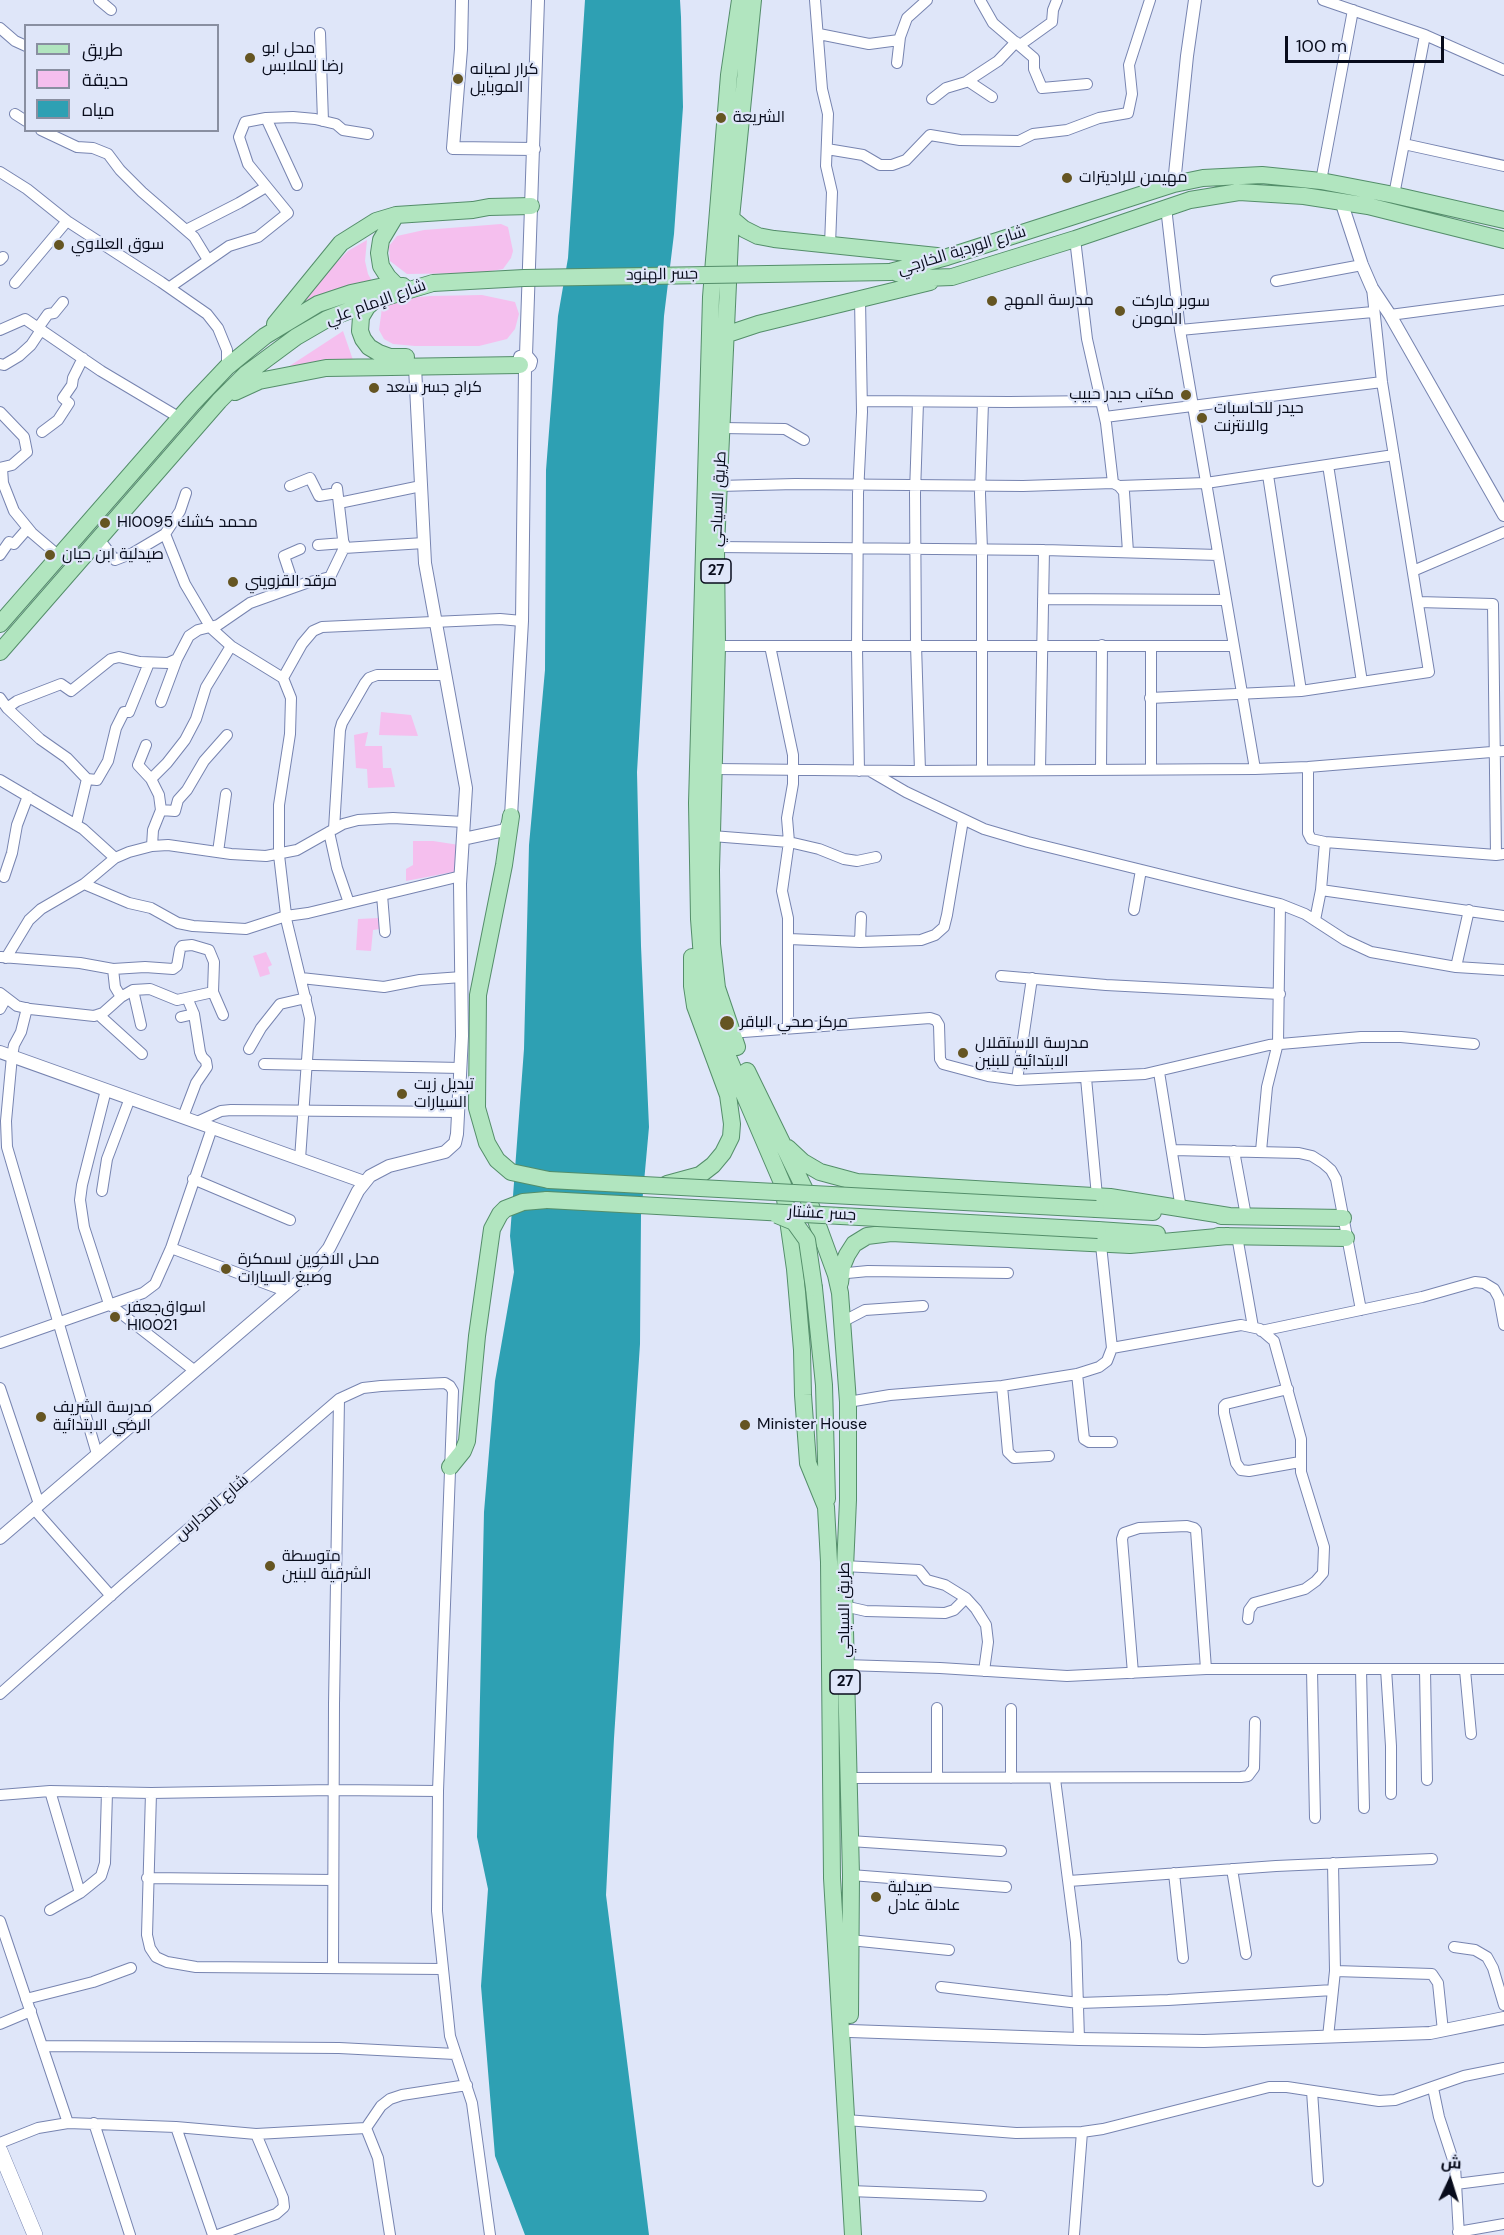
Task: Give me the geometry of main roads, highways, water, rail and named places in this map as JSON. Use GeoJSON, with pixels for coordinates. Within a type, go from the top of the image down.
{"type":"FeatureCollection","features":[{"type":"Feature","properties":{"kind":"main road","name":"طريق السياحي"},"geometry":{"type":"LineString","coordinates":[[740,0],[739,61],[711,297],[706,768],[712,836],[714,969],[730,1033],[805,1190],[839,1274],[849,1402],[844,1606],[851,1875],[850,2031],[849,2066],[845,2090]]}},
{"type":"Feature","properties":{"kind":"main road","name":"طريق السياحي"},"geometry":{"type":"LineString","coordinates":[[739,61],[753,0]]}},
{"type":"Feature","properties":{"kind":"main road","name":"طريق السياحي"},"geometry":{"type":"LineString","coordinates":[[736,86],[716,548],[717,646],[706,768],[697,803],[699,919],[706,992],[719,1036],[783,1185],[795,1269],[808,1463],[823,1497],[828,1518],[832,1878],[854,2235]]}},
{"type":"Feature","properties":{"kind":"main road","name":"شارع الوردية الخارجي"},"geometry":{"type":"LineString","coordinates":[[890,272],[955,255],[1174,183],[1233,175],[1321,181],[1504,220]]}},
{"type":"Feature","properties":{"kind":"main road","name":"شارع الوردية الخارجي"},"geometry":{"type":"LineString","coordinates":[[890,272],[926,278],[960,274],[1075,239],[1166,207],[1215,194],[1239,192],[1304,196],[1391,210],[1504,240]]}},
{"type":"Feature","properties":{"kind":"main road"},"geometry":{"type":"LineString","coordinates":[[266,336],[341,243],[366,225],[396,215],[489,207],[530,210]]}},
{"type":"Feature","properties":{"kind":"main road"},"geometry":{"type":"LineString","coordinates":[[396,215],[381,240],[379,253],[381,266],[397,286]]}},
{"type":"Feature","properties":{"kind":"main road"},"geometry":{"type":"LineString","coordinates":[[725,335],[758,324],[960,274],[954,265],[955,255],[830,245],[758,236],[744,229],[731,218]]}},
{"type":"Feature","properties":{"kind":"main road","name":"جسر الهنود"},"geometry":{"type":"LineString","coordinates":[[433,283],[524,278],[890,272]]}},
{"type":"Feature","properties":{"kind":"main road","name":"شارع الإمام علي"},"geometry":{"type":"LineString","coordinates":[[0,624],[201,394],[227,367],[266,336],[318,304],[351,293],[380,287],[433,283]]}},
{"type":"Feature","properties":{"kind":"main road","name":"شارع الإمام علي"},"geometry":{"type":"LineString","coordinates":[[0,652],[217,404],[246,374],[327,319],[376,300],[433,283]]}},
{"type":"Feature","properties":{"kind":"main road"},"geometry":{"type":"LineString","coordinates":[[201,394],[217,404],[259,381],[326,368],[415,367],[523,361],[384,356],[369,347],[360,331],[361,317],[376,300]]}},
{"type":"Feature","properties":{"kind":"main road"},"geometry":{"type":"LineString","coordinates":[[645,1186],[683,1181],[700,1175],[723,1153],[731,1137],[732,1112],[728,1095],[695,1006],[692,986],[697,803]]}},
{"type":"Feature","properties":{"kind":"main road","name":"جسر عشتار"},"geometry":{"type":"LineString","coordinates":[[511,816],[503,872],[480,978],[477,1010],[476,1087],[477,1108],[487,1143],[497,1160],[512,1172],[549,1180],[645,1186],[1096,1202]]}},
{"type":"Feature","properties":{"kind":"main road"},"geometry":{"type":"LineString","coordinates":[[775,1131],[803,1162],[820,1172],[856,1182],[1238,1216],[1343,1218]]}},
{"type":"Feature","properties":{"kind":"main road","name":"جسر عشتار"},"geometry":{"type":"LineString","coordinates":[[450,1467],[463,1451],[467,1441],[488,1245],[492,1229],[500,1214],[512,1205],[547,1200],[753,1210],[1099,1238]]}},
{"type":"Feature","properties":{"kind":"main road"},"geometry":{"type":"LineString","coordinates":[[1096,1202],[1137,1200],[1181,1209],[1238,1216]]}},
{"type":"Feature","properties":{"kind":"main road"},"geometry":{"type":"LineString","coordinates":[[753,1210],[785,1217],[794,1222],[807,1240],[824,1385],[828,1518]]}},
{"type":"Feature","properties":{"kind":"main road"},"geometry":{"type":"LineString","coordinates":[[839,1274],[854,1244],[867,1236],[891,1233],[1099,1238],[1232,1236],[1346,1238]]}},
{"type":"Feature","properties":{"kind":"main road"},"geometry":{"type":"LineString","coordinates":[[1,2151],[35,2235]]}},
{"type":"Feature","properties":{"kind":"main road","name":"طريق السياحي"},"geometry":{"type":"LineString","coordinates":[[850,2196],[859,2235]]}},
{"type":"Feature","properties":{"kind":"water"},"geometry":{"type":"Polygon","coordinates":[[[585,0],[680,0],[681,17],[683,107],[674,234],[664,316],[637,772],[641,946],[649,1127],[641,1215],[640,1344],[606,1895],[649,2235],[525,2235],[495,2156],[481,1986],[488,1889],[477,1837],[484,1512],[495,1381],[514,1272],[510,1236],[524,1049],[529,845],[545,670],[546,470],[558,316],[568,258],[585,0]]]}},
{"type":"Feature","properties":{"kind":"place","name":"محل ابو رضا للملابس"},"geometry":{"type":"Point","coordinates":[250,58]}},
{"type":"Feature","properties":{"kind":"place","name":"كرار لصيانه الموبايل"},"geometry":{"type":"Point","coordinates":[458,79]}},
{"type":"Feature","properties":{"kind":"place","name":"الشريعة"},"geometry":{"type":"Point","coordinates":[721,118]}},
{"type":"Feature","properties":{"kind":"place","name":"مهيمن للراديترات"},"geometry":{"type":"Point","coordinates":[1067,178]}},
{"type":"Feature","properties":{"kind":"place","name":"سوق العلاوي"},"geometry":{"type":"Point","coordinates":[59,245]}},
{"type":"Feature","properties":{"kind":"place","name":"مدرسة المهج"},"geometry":{"type":"Point","coordinates":[992,301]}},
{"type":"Feature","properties":{"kind":"place","name":"سوبر ماركت المومن"},"geometry":{"type":"Point","coordinates":[1120,311]}},
{"type":"Feature","properties":{"kind":"place","name":"كراج جسر سعد"},"geometry":{"type":"Point","coordinates":[374,388]}},
{"type":"Feature","properties":{"kind":"place","name":"مكتب حيدر حبيب"},"geometry":{"type":"Point","coordinates":[1186,395]}},
{"type":"Feature","properties":{"kind":"place","name":"حيدر للحاسبات والانترنت"},"geometry":{"type":"Point","coordinates":[1202,418]}},
{"type":"Feature","properties":{"kind":"place","name":"Hl0095 محمد كشك"},"geometry":{"type":"Point","coordinates":[105,523]}},
{"type":"Feature","properties":{"kind":"place","name":"صيدلية ابن حيان"},"geometry":{"type":"Point","coordinates":[50,555]}},
{"type":"Feature","properties":{"kind":"place","name":"مرقد القزويني"},"geometry":{"type":"Point","coordinates":[233,582]}},
{"type":"Feature","properties":{"kind":"place","name":"مركز صحي الباقر"},"geometry":{"type":"Point","coordinates":[727,1023]}},
{"type":"Feature","properties":{"kind":"place","name":"مدرسة الاستقلال الابتدائية للبنين"},"geometry":{"type":"Point","coordinates":[963,1053]}},
{"type":"Feature","properties":{"kind":"place","name":"تبديل زيت السيارات"},"geometry":{"type":"Point","coordinates":[402,1094]}},
{"type":"Feature","properties":{"kind":"place","name":"محل الاخوين لسمكرة وصبغ السيارات"},"geometry":{"type":"Point","coordinates":[226,1269]}},
{"type":"Feature","properties":{"kind":"place","name":"اسواق‌جعفر Hl0021"},"geometry":{"type":"Point","coordinates":[115,1317]}},
{"type":"Feature","properties":{"kind":"place","name":"مدرسة الشريف الرضي الابتدائية"},"geometry":{"type":"Point","coordinates":[41,1417]}},
{"type":"Feature","properties":{"kind":"place","name":"Minister House"},"geometry":{"type":"Point","coordinates":[745,1425]}},
{"type":"Feature","properties":{"kind":"place","name":"متوسطة الشرقية للبنين"},"geometry":{"type":"Point","coordinates":[270,1566]}},
{"type":"Feature","properties":{"kind":"place","name":"صيدلية عادلة عادل"},"geometry":{"type":"Point","coordinates":[876,1897]}}]}
